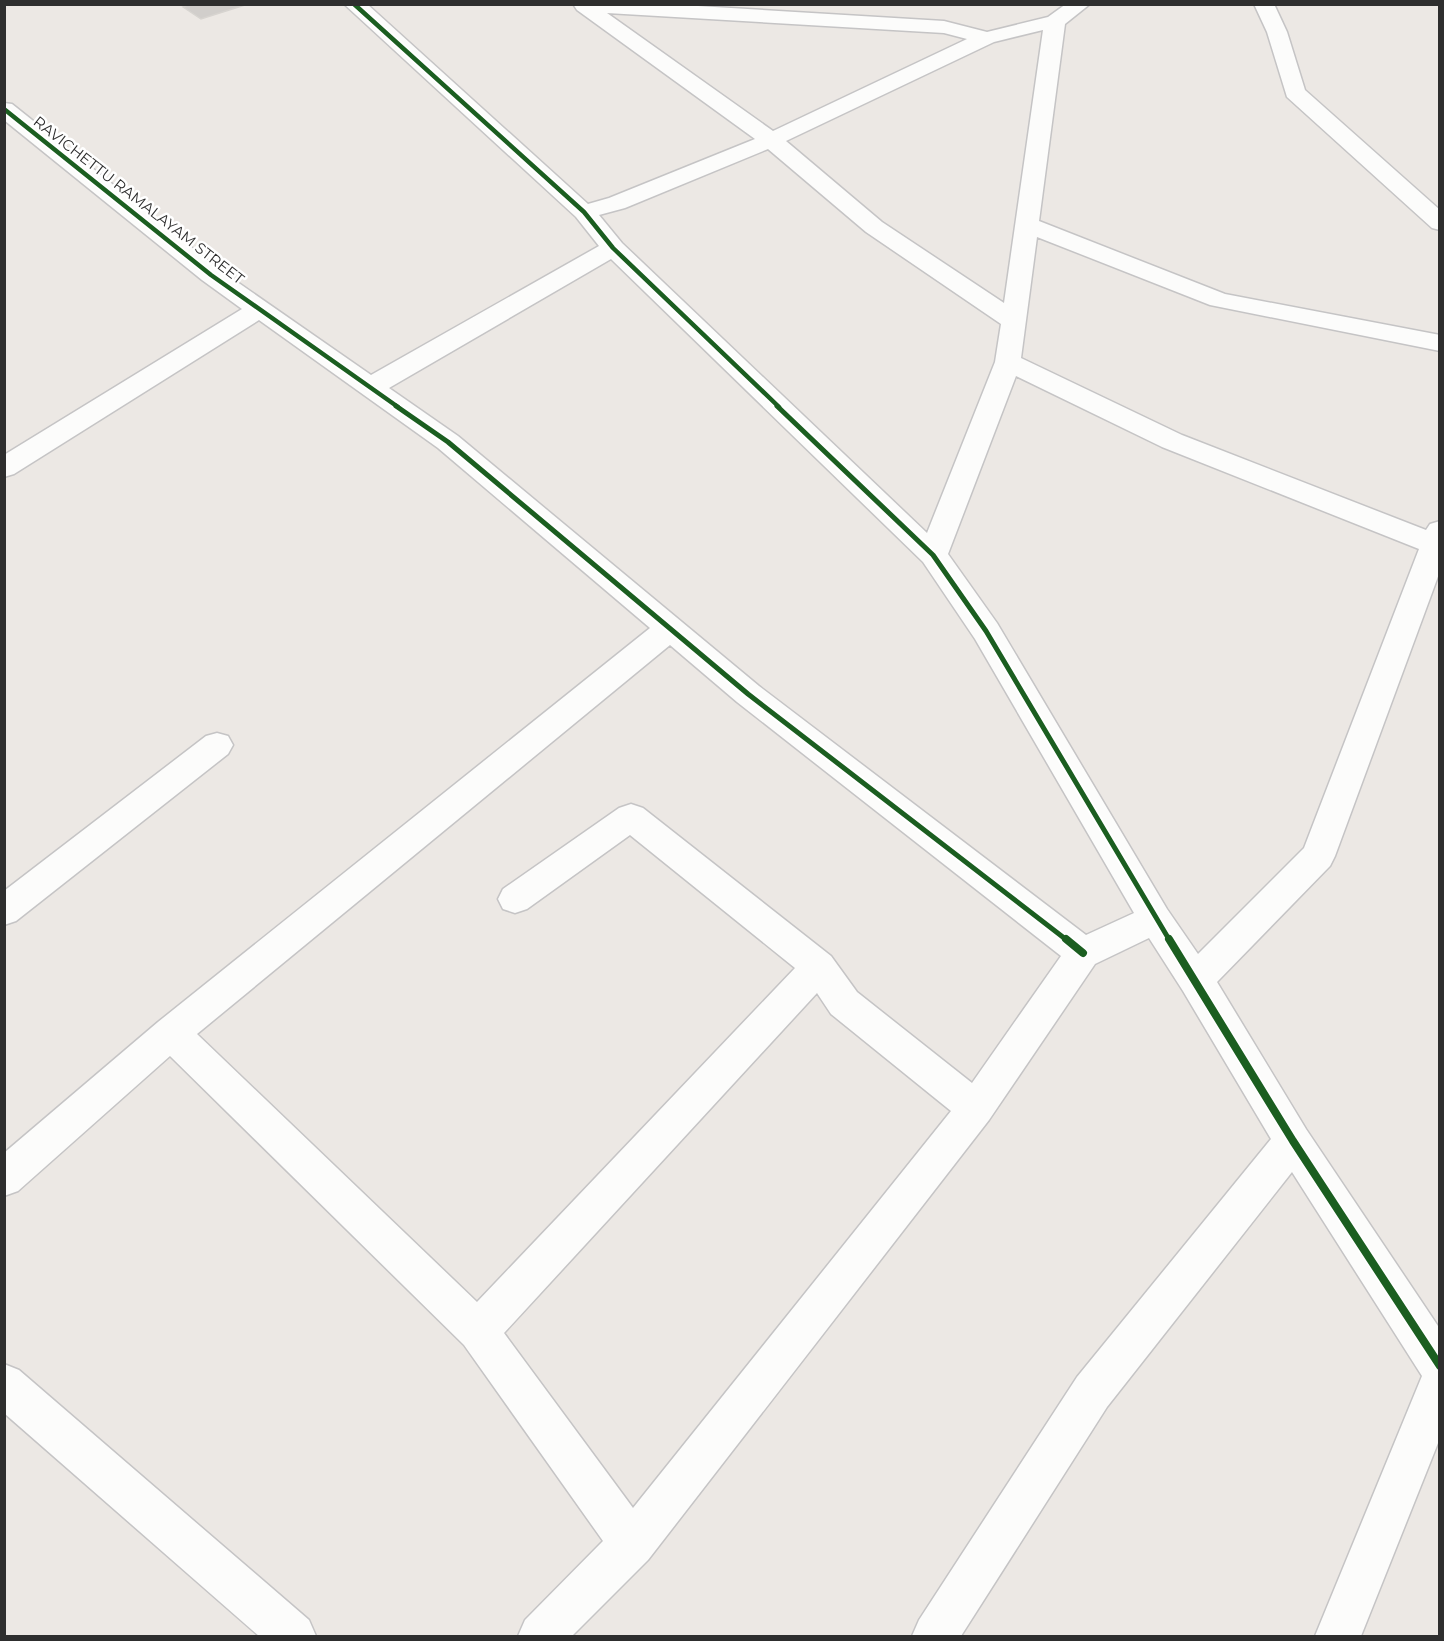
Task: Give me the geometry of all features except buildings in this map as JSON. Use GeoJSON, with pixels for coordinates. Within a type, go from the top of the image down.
{"type":"FeatureCollection","features":[{"type":"Feature","properties":{"kind":"street"},"geometry":{"type":"LineString","coordinates":[[354,4],[584,212],[613,248],[933,555],[992,641],[1155,919],[1196,980],[1293,1141],[1440,1366]]}},
{"type":"Feature","properties":{"kind":"street"},"geometry":{"type":"LineString","coordinates":[[913,4],[944,27]]}},
{"type":"Feature","properties":{"kind":"street"},"geometry":{"type":"LineString","coordinates":[[584,212],[616,203],[771,140],[987,38],[1055,21],[1080,4]]}},
{"type":"Feature","properties":{"kind":"street"},"geometry":{"type":"LineString","coordinates":[[1264,4],[1277,32],[1295,92],[1440,223]]}},
{"type":"Feature","properties":{"kind":"street"},"geometry":{"type":"LineString","coordinates":[[583,5],[944,27],[987,38]]}},
{"type":"Feature","properties":{"kind":"street"},"geometry":{"type":"LineString","coordinates":[[583,5],[771,140],[874,227],[1015,322]]}},
{"type":"Feature","properties":{"kind":"street"},"geometry":{"type":"LineString","coordinates":[[933,555],[1008,362],[1055,21]]}},
{"type":"Feature","properties":{"kind":"street","name":"RAVICHETTU RAMALAYAM STREET"},"geometry":{"type":"LineString","coordinates":[[4,109],[211,275],[448,442],[748,694],[975,867],[1083,953]]}},
{"type":"Feature","properties":{"kind":"street"},"geometry":{"type":"LineString","coordinates":[[1027,225],[1219,300],[1440,344]]}},
{"type":"Feature","properties":{"kind":"street"},"geometry":{"type":"LineString","coordinates":[[370,387],[613,248]]}},
{"type":"Feature","properties":{"kind":"street"},"geometry":{"type":"LineString","coordinates":[[4,468],[259,309]]}},
{"type":"Feature","properties":{"kind":"street"},"geometry":{"type":"LineString","coordinates":[[1008,362],[1172,441],[1438,541],[1318,856],[1196,980]]}},
{"type":"Feature","properties":{"kind":"street"},"geometry":{"type":"LineString","coordinates":[[4,1178],[171,1033],[671,628]]}},
{"type":"Feature","properties":{"kind":"street"},"geometry":{"type":"LineString","coordinates":[[4,911],[217,745]]}},
{"type":"Feature","properties":{"kind":"street"},"geometry":{"type":"LineString","coordinates":[[515,899],[631,817],[819,967],[844,1003],[976,1108]]}},
{"type":"Feature","properties":{"kind":"street"},"geometry":{"type":"LineString","coordinates":[[541,1636],[632,1544],[976,1108],[1083,953],[1155,919]]}},
{"type":"Feature","properties":{"kind":"street"},"geometry":{"type":"LineString","coordinates":[[478,1331],[819,967]]}},
{"type":"Feature","properties":{"kind":"street"},"geometry":{"type":"LineString","coordinates":[[171,1033],[478,1331],[632,1544]]}},
{"type":"Feature","properties":{"kind":"street"},"geometry":{"type":"LineString","coordinates":[[934,1636],[1092,1392],[1293,1141]]}},
{"type":"Feature","properties":{"kind":"street"},"geometry":{"type":"LineString","coordinates":[[1338,1636],[1440,1384]]}},
{"type":"Feature","properties":{"kind":"street"},"geometry":{"type":"LineString","coordinates":[[4,1385],[293,1636]]}},
{"type":"Feature","properties":{"kind":"cycle path"},"geometry":{"type":"LineString","coordinates":[[354,4],[584,212],[613,248],[933,555],[986,631],[1155,919],[1196,980],[1293,1141],[1440,1366]]}},
{"type":"Feature","properties":{"kind":"cycle path"},"geometry":{"type":"LineString","coordinates":[[4,109],[211,275],[448,442],[748,694],[975,867],[1083,953]]}}]}
